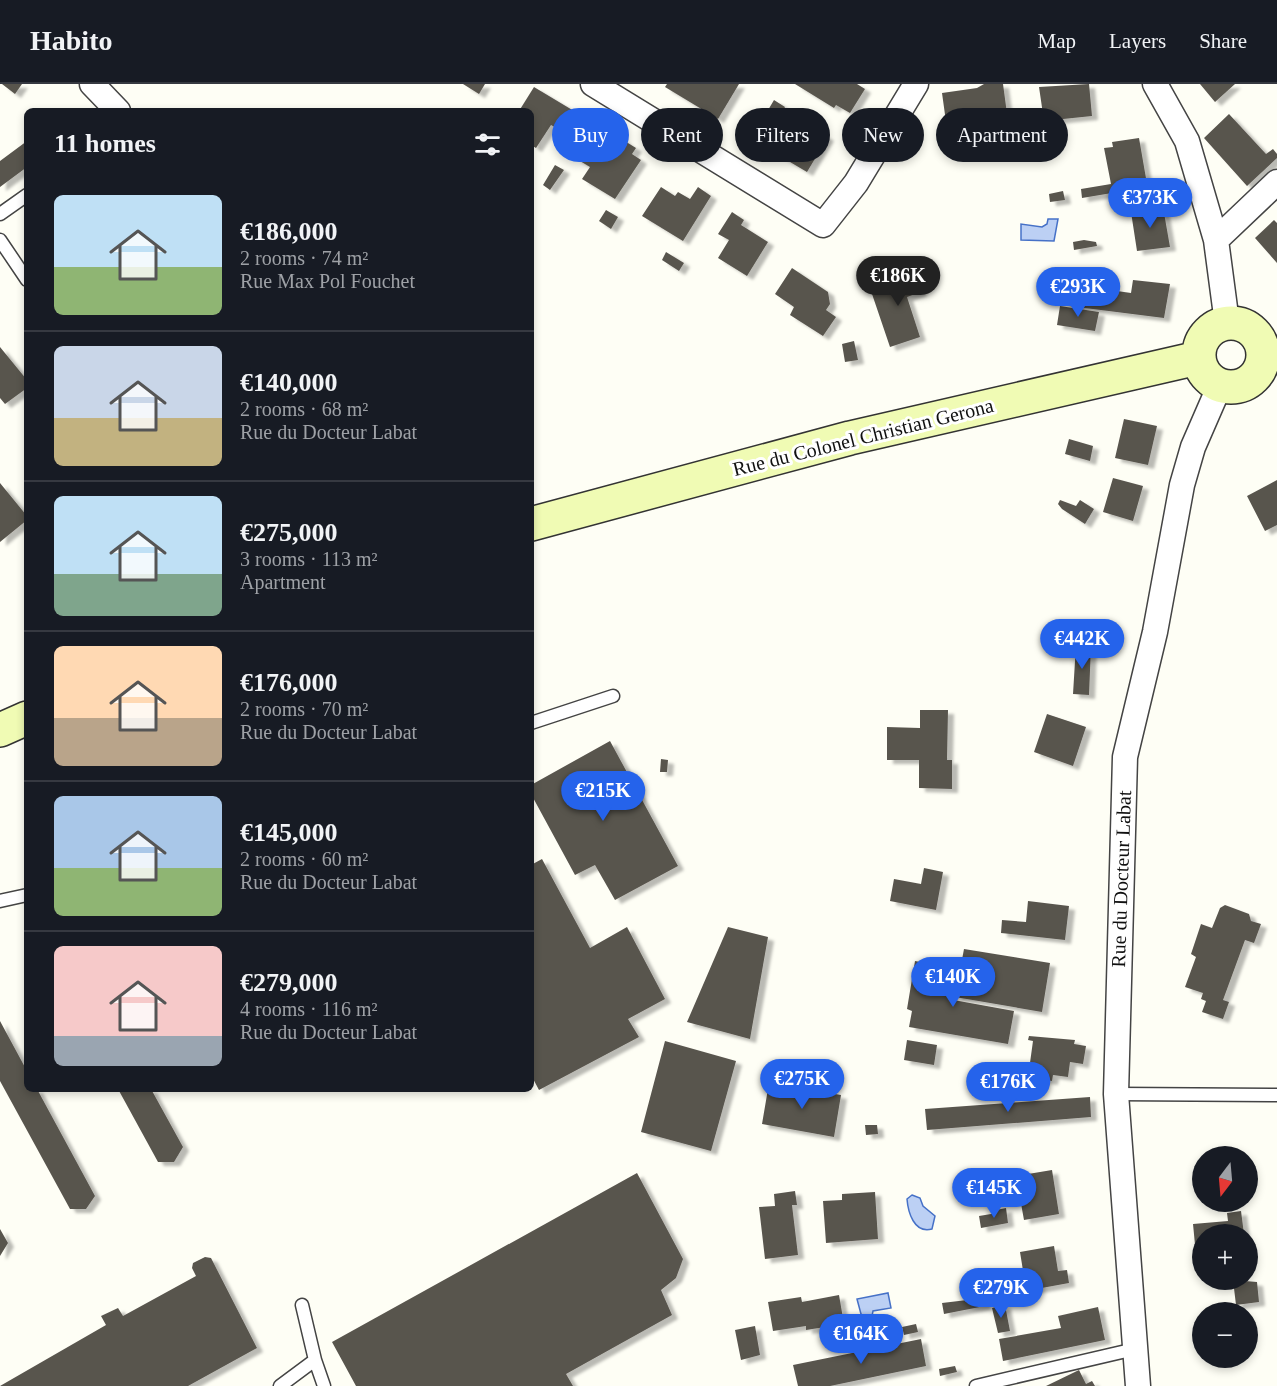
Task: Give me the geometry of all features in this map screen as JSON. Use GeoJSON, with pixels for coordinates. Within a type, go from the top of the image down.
{"type":"FeatureCollection","features":[{"type":"Feature","properties":{"kind":"street"},"geometry":{"type":"LineString","coordinates":[[92,84],[115,108]]}},
{"type":"Feature","properties":{"kind":"street"},"geometry":{"type":"LineString","coordinates":[[594,84],[823,225],[856,183],[916,84]]}},
{"type":"Feature","properties":{"kind":"street"},"geometry":{"type":"LineString","coordinates":[[1155,84],[1187,141],[1216,240],[1227,323]]}},
{"type":"Feature","properties":{"kind":"street"},"geometry":{"type":"LineString","coordinates":[[1216,240],[1277,182]]}},
{"type":"Feature","properties":{"kind":"street"},"geometry":{"type":"LineString","coordinates":[[1227,323],[1247,327],[1258,338],[1263,354],[1269,363],[1249,382],[1238,387],[1220,385],[1206,376],[1198,358],[1204,337],[1212,329],[1227,323]]}},
{"type":"Feature","properties":{"kind":"street","name":"Rue du Colonel Christian Gerona"},"geometry":{"type":"LineString","coordinates":[[534,523],[850,438],[1198,358]]}},
{"type":"Feature","properties":{"kind":"street","name":"Rue du Docteur Labat"},"geometry":{"type":"LineString","coordinates":[[1138,1386],[1116,1094],[1125,757],[1155,632],[1182,485],[1193,447],[1220,385]]}},
{"type":"Feature","properties":{"kind":"street"},"geometry":{"type":"LineString","coordinates":[[0,730],[24,719]]}},
{"type":"Feature","properties":{"kind":"lane"},"geometry":{"type":"LineString","coordinates":[[0,214],[24,197]]}},
{"type":"Feature","properties":{"kind":"lane"},"geometry":{"type":"LineString","coordinates":[[0,240],[24,276]]}},
{"type":"Feature","properties":{"kind":"lane"},"geometry":{"type":"LineString","coordinates":[[534,722],[613,696]]}},
{"type":"Feature","properties":{"kind":"lane"},"geometry":{"type":"LineString","coordinates":[[0,901],[24,896]]}},
{"type":"Feature","properties":{"kind":"lane"},"geometry":{"type":"LineString","coordinates":[[1116,1094],[1277,1095]]}},
{"type":"Feature","properties":{"kind":"lane"},"geometry":{"type":"LineString","coordinates":[[302,1305],[315,1360],[324,1386]]}},
{"type":"Feature","properties":{"kind":"lane"},"geometry":{"type":"LineString","coordinates":[[976,1386],[1135,1349]]}},
{"type":"Feature","properties":{"kind":"lane"},"geometry":{"type":"LineString","coordinates":[[280,1386],[315,1360]]}},
{"type":"Feature","properties":{"kind":"water"},"geometry":{"type":"Polygon","coordinates":[[[1048,219],[1058,219],[1054,241],[1021,240],[1021,224],[1042,227],[1047,224],[1048,219]]]}},
{"type":"Feature","properties":{"kind":"water"},"geometry":{"type":"Polygon","coordinates":[[[912,1195],[920,1198],[923,1206],[935,1216],[932,1229],[921,1228],[913,1221],[907,1199],[912,1195]]]}},
{"type":"Feature","properties":{"kind":"water"},"geometry":{"type":"Polygon","coordinates":[[[888,1293],[891,1308],[873,1311],[872,1316],[868,1319],[861,1314],[857,1299],[888,1293]]]}},
{"type":"Feature","properties":{"kind":"building"},"geometry":{"type":"Polygon","coordinates":[[[2,84],[22,84],[15,94],[2,84]]]}},
{"type":"Feature","properties":{"kind":"building"},"geometry":{"type":"Polygon","coordinates":[[[463,84],[485,84],[479,94],[463,84]]]}},
{"type":"Feature","properties":{"kind":"building"},"geometry":{"type":"Polygon","coordinates":[[[667,84],[739,84],[723,111],[723,108],[700,108],[665,87],[667,84]]]}},
{"type":"Feature","properties":{"kind":"building"},"geometry":{"type":"Polygon","coordinates":[[[795,84],[857,84],[865,89],[853,108],[842,108],[836,105],[834,108],[795,84]]]}},
{"type":"Feature","properties":{"kind":"building"},"geometry":{"type":"Polygon","coordinates":[[[984,84],[1003,84],[1006,108],[944,108],[942,93],[977,88],[984,84]]]}},
{"type":"Feature","properties":{"kind":"building"},"geometry":{"type":"Polygon","coordinates":[[[1089,84],[1092,116],[1068,118],[1068,108],[1042,108],[1039,87],[1089,84]]]}},
{"type":"Feature","properties":{"kind":"building"},"geometry":{"type":"Polygon","coordinates":[[[1200,84],[1235,84],[1215,102],[1200,84]]]}},
{"type":"Feature","properties":{"kind":"building"},"geometry":{"type":"Polygon","coordinates":[[[534,87],[569,108],[552,108],[552,126],[536,148],[534,147],[534,108],[521,108],[534,87]]]}},
{"type":"Feature","properties":{"kind":"building"},"geometry":{"type":"Polygon","coordinates":[[[774,100],[785,107],[784,108],[769,108],[774,100]]]}},
{"type":"Feature","properties":{"kind":"building"},"geometry":{"type":"Polygon","coordinates":[[[1229,114],[1266,154],[1273,149],[1277,154],[1277,158],[1247,186],[1204,138],[1229,114]]]}},
{"type":"Feature","properties":{"kind":"building"},"geometry":{"type":"Polygon","coordinates":[[[1139,138],[1147,184],[1112,186],[1112,193],[1082,198],[1081,189],[1111,184],[1104,148],[1113,147],[1112,142],[1139,138]]]}},
{"type":"Feature","properties":{"kind":"building"},"geometry":{"type":"Polygon","coordinates":[[[24,143],[24,169],[0,187],[0,161],[24,143]]]}},
{"type":"Feature","properties":{"kind":"building"},"geometry":{"type":"Polygon","coordinates":[[[629,144],[636,148],[632,154],[641,160],[615,199],[582,179],[590,167],[582,162],[629,162],[629,144]]]}},
{"type":"Feature","properties":{"kind":"building"},"geometry":{"type":"Polygon","coordinates":[[[790,162],[813,162],[807,172],[790,162]]]}},
{"type":"Feature","properties":{"kind":"building"},"geometry":{"type":"Polygon","coordinates":[[[555,165],[564,170],[550,190],[543,185],[555,165]]]}},
{"type":"Feature","properties":{"kind":"building"},"geometry":{"type":"Polygon","coordinates":[[[661,187],[675,196],[678,192],[690,199],[698,187],[711,196],[683,241],[642,216],[661,187]]]}},
{"type":"Feature","properties":{"kind":"building"},"geometry":{"type":"Polygon","coordinates":[[[1063,191],[1065,200],[1050,202],[1049,194],[1063,191]]]}},
{"type":"Feature","properties":{"kind":"building"},"geometry":{"type":"Polygon","coordinates":[[[1163,207],[1170,247],[1137,251],[1131,212],[1163,207]]]}},
{"type":"Feature","properties":{"kind":"building"},"geometry":{"type":"Polygon","coordinates":[[[606,210],[618,217],[611,229],[599,221],[606,210]]]}},
{"type":"Feature","properties":{"kind":"building"},"geometry":{"type":"Polygon","coordinates":[[[732,212],[744,220],[741,225],[768,242],[747,276],[718,258],[729,240],[718,234],[732,212]]]}},
{"type":"Feature","properties":{"kind":"building"},"geometry":{"type":"Polygon","coordinates":[[[1274,220],[1277,223],[1277,263],[1255,238],[1274,220]]]}},
{"type":"Feature","properties":{"kind":"building"},"geometry":{"type":"Polygon","coordinates":[[[1084,240],[1096,242],[1097,246],[1074,250],[1073,242],[1084,240]]]}},
{"type":"Feature","properties":{"kind":"building"},"geometry":{"type":"Polygon","coordinates":[[[666,252],[684,263],[679,271],[662,260],[666,252]]]}},
{"type":"Feature","properties":{"kind":"building"},"geometry":{"type":"Polygon","coordinates":[[[911,263],[921,292],[907,297],[920,337],[890,347],[871,291],[901,281],[897,267],[911,263]]]}},
{"type":"Feature","properties":{"kind":"building"},"geometry":{"type":"Polygon","coordinates":[[[792,268],[828,292],[830,304],[826,310],[836,317],[823,336],[790,315],[794,307],[775,294],[792,268]]]}},
{"type":"Feature","properties":{"kind":"building"},"geometry":{"type":"Polygon","coordinates":[[[1133,280],[1170,284],[1164,318],[1069,306],[1072,291],[1068,289],[1068,284],[1131,293],[1133,280]]]}},
{"type":"Feature","properties":{"kind":"building"},"geometry":{"type":"Polygon","coordinates":[[[1060,306],[1099,312],[1095,331],[1057,325],[1060,306]]]}},
{"type":"Feature","properties":{"kind":"building"},"geometry":{"type":"Polygon","coordinates":[[[854,341],[858,360],[845,362],[842,344],[854,341]]]}},
{"type":"Feature","properties":{"kind":"building"},"geometry":{"type":"Polygon","coordinates":[[[0,347],[24,376],[24,390],[5,404],[0,398],[0,347]]]}},
{"type":"Feature","properties":{"kind":"building"},"geometry":{"type":"Polygon","coordinates":[[[1124,419],[1157,426],[1148,465],[1115,458],[1124,419]]]}},
{"type":"Feature","properties":{"kind":"building"},"geometry":{"type":"Polygon","coordinates":[[[1069,439],[1093,446],[1090,461],[1065,454],[1069,439]]]}},
{"type":"Feature","properties":{"kind":"building"},"geometry":{"type":"Polygon","coordinates":[[[1113,478],[1143,486],[1133,521],[1103,512],[1113,478]]]}},
{"type":"Feature","properties":{"kind":"building"},"geometry":{"type":"Polygon","coordinates":[[[1277,480],[1277,525],[1265,531],[1247,496],[1277,480]]]}},
{"type":"Feature","properties":{"kind":"building"},"geometry":{"type":"Polygon","coordinates":[[[0,483],[24,512],[24,522],[0,542],[0,483]]]}},
{"type":"Feature","properties":{"kind":"building"},"geometry":{"type":"Polygon","coordinates":[[[1060,500],[1076,506],[1080,500],[1094,509],[1085,524],[1062,509],[1058,504],[1060,500]]]}},
{"type":"Feature","properties":{"kind":"building"},"geometry":{"type":"Polygon","coordinates":[[[1076,645],[1091,646],[1089,695],[1073,694],[1076,645]]]}},
{"type":"Feature","properties":{"kind":"building"},"geometry":{"type":"Polygon","coordinates":[[[920,710],[948,710],[947,760],[952,760],[952,789],[919,788],[919,760],[887,760],[887,727],[920,728],[920,710]]]}},
{"type":"Feature","properties":{"kind":"building"},"geometry":{"type":"Polygon","coordinates":[[[1047,714],[1086,727],[1073,766],[1034,752],[1047,714]]]}},
{"type":"Feature","properties":{"kind":"building"},"geometry":{"type":"Polygon","coordinates":[[[610,741],[678,866],[615,900],[595,865],[575,875],[534,800],[534,783],[610,741]]]}},
{"type":"Feature","properties":{"kind":"building"},"geometry":{"type":"Polygon","coordinates":[[[661,759],[668,760],[667,772],[660,772],[661,759]]]}},
{"type":"Feature","properties":{"kind":"building"},"geometry":{"type":"Polygon","coordinates":[[[542,859],[590,948],[627,927],[665,999],[628,1019],[639,1037],[539,1090],[534,1081],[534,863],[542,859]]]}},
{"type":"Feature","properties":{"kind":"building"},"geometry":{"type":"Polygon","coordinates":[[[924,868],[943,872],[936,910],[890,901],[894,879],[921,884],[924,868]]]}},
{"type":"Feature","properties":{"kind":"building"},"geometry":{"type":"Polygon","coordinates":[[[1028,901],[1069,906],[1065,940],[1001,933],[1002,920],[1026,922],[1028,901]]]}},
{"type":"Feature","properties":{"kind":"building"},"geometry":{"type":"Polygon","coordinates":[[[1225,905],[1249,914],[1251,921],[1261,924],[1254,943],[1245,940],[1223,1000],[1229,1002],[1223,1019],[1202,1012],[1206,1001],[1201,999],[1203,993],[1185,987],[1196,957],[1191,954],[1201,924],[1212,928],[1220,908],[1225,905]]]}},
{"type":"Feature","properties":{"kind":"building"},"geometry":{"type":"Polygon","coordinates":[[[728,927],[768,937],[750,1039],[687,1022],[728,927]]]}},
{"type":"Feature","properties":{"kind":"building"},"geometry":{"type":"Polygon","coordinates":[[[964,949],[1050,963],[1042,1012],[955,997],[964,949]]]}},
{"type":"Feature","properties":{"kind":"building"},"geometry":{"type":"Polygon","coordinates":[[[915,961],[954,968],[948,999],[1014,1011],[1008,1044],[909,1027],[912,1011],[907,1009],[915,961]]]}},
{"type":"Feature","properties":{"kind":"building"},"geometry":{"type":"Polygon","coordinates":[[[0,1021],[24,1065],[24,1092],[39,1092],[95,1196],[86,1209],[70,1209],[0,1081],[0,1021]]]}},
{"type":"Feature","properties":{"kind":"building"},"geometry":{"type":"Polygon","coordinates":[[[1029,1036],[1075,1040],[1074,1044],[1086,1046],[1083,1064],[1070,1062],[1068,1077],[1053,1075],[1052,1081],[1039,1079],[1040,1072],[1029,1070],[1033,1041],[1028,1040],[1029,1036]]]}},
{"type":"Feature","properties":{"kind":"building"},"geometry":{"type":"Polygon","coordinates":[[[907,1040],[937,1045],[934,1065],[904,1060],[907,1040]]]}},
{"type":"Feature","properties":{"kind":"building"},"geometry":{"type":"Polygon","coordinates":[[[665,1041],[736,1061],[711,1151],[641,1132],[665,1041]]]}},
{"type":"Feature","properties":{"kind":"building"},"geometry":{"type":"Polygon","coordinates":[[[769,1083],[841,1095],[834,1137],[762,1124],[769,1083]]]}},
{"type":"Feature","properties":{"kind":"building"},"geometry":{"type":"Polygon","coordinates":[[[120,1092],[153,1092],[183,1147],[174,1162],[158,1162],[120,1092]]]}},
{"type":"Feature","properties":{"kind":"building"},"geometry":{"type":"Polygon","coordinates":[[[1090,1097],[1091,1117],[927,1130],[925,1109],[1090,1097]]]}},
{"type":"Feature","properties":{"kind":"building"},"geometry":{"type":"Polygon","coordinates":[[[865,1125],[877,1125],[878,1134],[866,1135],[865,1125]]]}},
{"type":"Feature","properties":{"kind":"building"},"geometry":{"type":"Polygon","coordinates":[[[1052,1170],[1059,1214],[1024,1220],[1016,1176],[1052,1170]]]}},
{"type":"Feature","properties":{"kind":"building"},"geometry":{"type":"Polygon","coordinates":[[[637,1173],[683,1259],[676,1278],[661,1290],[672,1315],[566,1374],[573,1386],[356,1386],[332,1342],[637,1173]]]}},
{"type":"Feature","properties":{"kind":"building"},"geometry":{"type":"Polygon","coordinates":[[[795,1191],[797,1205],[792,1205],[798,1255],[765,1259],[759,1207],[775,1206],[774,1194],[795,1191]]]}},
{"type":"Feature","properties":{"kind":"building"},"geometry":{"type":"Polygon","coordinates":[[[875,1192],[878,1239],[826,1243],[823,1201],[842,1200],[842,1194],[875,1192]]]}},
{"type":"Feature","properties":{"kind":"building"},"geometry":{"type":"Polygon","coordinates":[[[1006,1208],[1008,1223],[981,1228],[979,1216],[997,1213],[996,1210],[1006,1208]]]}},
{"type":"Feature","properties":{"kind":"building"},"geometry":{"type":"Polygon","coordinates":[[[1241,1212],[1243,1224],[1193,1224],[1228,1221],[1227,1213],[1241,1212]]]}},
{"type":"Feature","properties":{"kind":"building"},"geometry":{"type":"Polygon","coordinates":[[[0,1229],[8,1243],[0,1256],[0,1229]]]}},
{"type":"Feature","properties":{"kind":"building"},"geometry":{"type":"Polygon","coordinates":[[[1054,1246],[1058,1271],[1067,1270],[1069,1283],[1009,1294],[1008,1286],[1025,1283],[1020,1252],[1054,1246]]]}},
{"type":"Feature","properties":{"kind":"building"},"geometry":{"type":"Polygon","coordinates":[[[205,1257],[211,1258],[257,1348],[188,1386],[0,1386],[106,1325],[101,1316],[118,1308],[123,1316],[196,1276],[192,1268],[193,1263],[205,1257]]]}},
{"type":"Feature","properties":{"kind":"building"},"geometry":{"type":"Polygon","coordinates":[[[1234,1290],[1258,1290],[1259,1302],[1236,1302],[1234,1290]]]}},
{"type":"Feature","properties":{"kind":"building"},"geometry":{"type":"Polygon","coordinates":[[[839,1295],[844,1324],[806,1330],[806,1326],[773,1331],[768,1302],[801,1297],[802,1302],[839,1295]]]}},
{"type":"Feature","properties":{"kind":"building"},"geometry":{"type":"Polygon","coordinates":[[[984,1298],[985,1306],[944,1314],[942,1303],[984,1298]]]}},
{"type":"Feature","properties":{"kind":"building"},"geometry":{"type":"Polygon","coordinates":[[[1005,1305],[1010,1331],[998,1333],[992,1308],[1005,1305]]]}},
{"type":"Feature","properties":{"kind":"building"},"geometry":{"type":"Polygon","coordinates":[[[1098,1307],[1105,1340],[1003,1361],[999,1339],[1061,1328],[1058,1316],[1098,1307]]]}},
{"type":"Feature","properties":{"kind":"building"},"geometry":{"type":"Polygon","coordinates":[[[916,1324],[918,1332],[904,1335],[902,1327],[916,1324]]]}},
{"type":"Feature","properties":{"kind":"building"},"geometry":{"type":"Polygon","coordinates":[[[755,1326],[760,1355],[741,1360],[735,1330],[755,1326]]]}},
{"type":"Feature","properties":{"kind":"building"},"geometry":{"type":"Polygon","coordinates":[[[921,1339],[926,1366],[830,1386],[798,1386],[793,1365],[921,1339]]]}},
{"type":"Feature","properties":{"kind":"building"},"geometry":{"type":"Polygon","coordinates":[[[955,1366],[957,1372],[940,1376],[939,1369],[955,1366]]]}},
{"type":"Feature","properties":{"kind":"building"},"geometry":{"type":"Polygon","coordinates":[[[1079,1370],[1086,1384],[1092,1381],[1095,1386],[1046,1386],[1079,1370]]]}}]}
